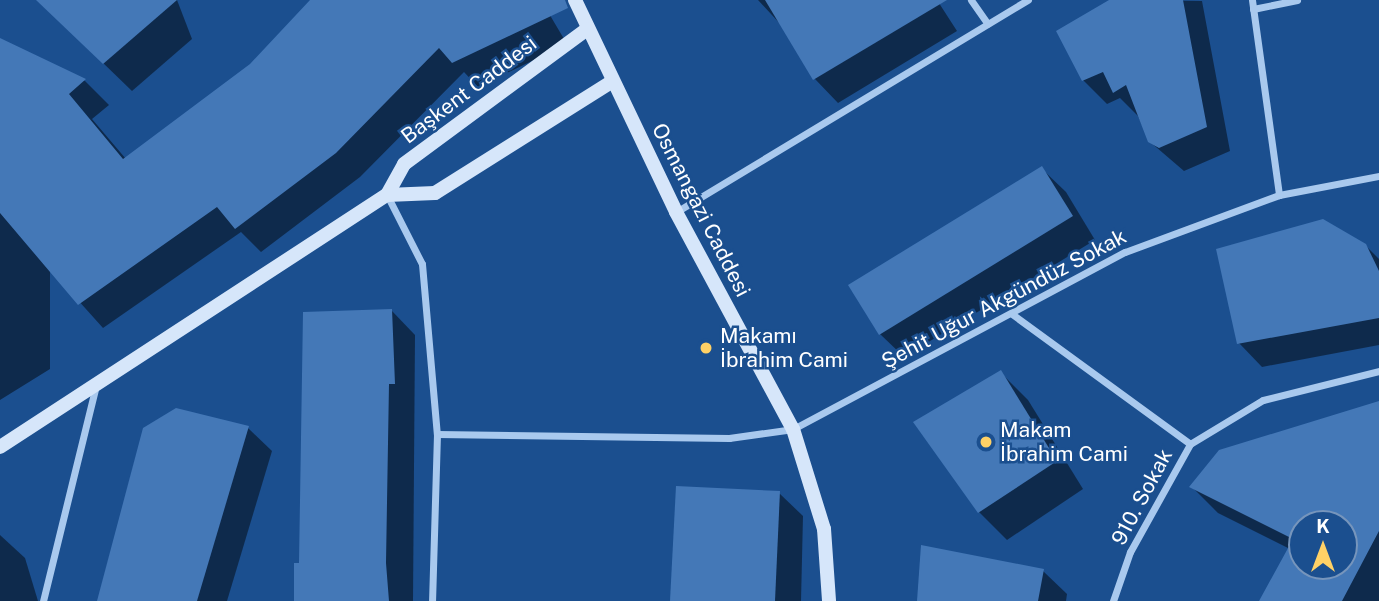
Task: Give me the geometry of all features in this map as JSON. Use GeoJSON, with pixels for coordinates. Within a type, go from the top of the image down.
{"type":"FeatureCollection","features":[{"type":"Feature","properties":{"kind":"street","name":"Osmangazi Caddesi"},"geometry":{"type":"LineString","coordinates":[[575,0],[676,212],[793,429],[824,529],[829,601]]}},
{"type":"Feature","properties":{"kind":"street"},"geometry":{"type":"LineString","coordinates":[[971,0],[988,24]]}},
{"type":"Feature","properties":{"kind":"street"},"geometry":{"type":"LineString","coordinates":[[676,212],[1028,0]]}},
{"type":"Feature","properties":{"kind":"street"},"geometry":{"type":"LineString","coordinates":[[1279,195],[1253,4],[1297,0]]}},
{"type":"Feature","properties":{"kind":"street","name":"Başkent Caddesi"},"geometry":{"type":"LineString","coordinates":[[387,195],[404,164],[587,29]]}},
{"type":"Feature","properties":{"kind":"street"},"geometry":{"type":"LineString","coordinates":[[0,447],[387,195],[435,193],[613,81]]}},
{"type":"Feature","properties":{"kind":"street","name":"Şehit Uğur Akgündüz Sokak"},"geometry":{"type":"LineString","coordinates":[[437,434],[729,438],[793,429],[1125,252],[1279,195],[1379,176]]}},
{"type":"Feature","properties":{"kind":"street"},"geometry":{"type":"LineString","coordinates":[[387,195],[422,264],[437,434],[432,601]]}},
{"type":"Feature","properties":{"kind":"street"},"geometry":{"type":"LineString","coordinates":[[1012,314],[1190,444]]}},
{"type":"Feature","properties":{"kind":"street","name":"910. Sokak"},"geometry":{"type":"LineString","coordinates":[[1113,601],[1130,552],[1167,479],[1190,444],[1263,400],[1379,371]]}},
{"type":"Feature","properties":{"kind":"street"},"geometry":{"type":"LineString","coordinates":[[43,601],[96,386]]}},
{"type":"Feature","properties":{"kind":"building"},"geometry":{"type":"Polygon","coordinates":[[[36,0],[177,0],[103,64],[36,0]]]}},
{"type":"Feature","properties":{"kind":"building"},"geometry":{"type":"Polygon","coordinates":[[[310,0],[565,0],[568,8],[452,63],[439,48],[336,153],[235,229],[217,207],[78,305],[0,213],[0,38],[86,79],[69,94],[123,159],[250,64],[310,0]]]}},
{"type":"Feature","properties":{"kind":"building"},"geometry":{"type":"Polygon","coordinates":[[[765,0],[947,0],[813,80],[765,0]]]}},
{"type":"Feature","properties":{"kind":"building"},"geometry":{"type":"Polygon","coordinates":[[[1109,0],[1183,0],[1207,127],[1159,148],[1148,142],[1126,85],[1113,93],[1103,72],[1082,81],[1056,31],[1109,0]]]}},
{"type":"Feature","properties":{"kind":"building"},"geometry":{"type":"Polygon","coordinates":[[[1042,166],[1073,216],[879,335],[848,285],[1042,166]]]}},
{"type":"Feature","properties":{"kind":"building"},"geometry":{"type":"Polygon","coordinates":[[[1323,219],[1366,244],[1379,271],[1379,318],[1237,344],[1216,249],[1323,219]]]}},
{"type":"Feature","properties":{"kind":"building"},"geometry":{"type":"Polygon","coordinates":[[[392,309],[395,384],[389,384],[386,563],[389,601],[294,601],[294,563],[299,563],[303,312],[392,309]]]}},
{"type":"Feature","properties":{"kind":"building","name":"Makam İbrahim Cami"},"geometry":{"type":"Polygon","coordinates":[[[1001,370],[1057,461],[978,513],[913,422],[1001,370]]]}},
{"type":"Feature","properties":{"kind":"building"},"geometry":{"type":"Polygon","coordinates":[[[1379,401],[1379,531],[1358,571],[1358,510],[1288,510],[1288,536],[1189,487],[1219,450],[1379,401]]]}},
{"type":"Feature","properties":{"kind":"building"},"geometry":{"type":"Polygon","coordinates":[[[176,408],[249,426],[197,601],[97,601],[143,428],[176,408]]]}},
{"type":"Feature","properties":{"kind":"building"},"geometry":{"type":"Polygon","coordinates":[[[676,486],[780,491],[775,601],[670,601],[676,486]]]}},
{"type":"Feature","properties":{"kind":"building"},"geometry":{"type":"Polygon","coordinates":[[[921,545],[1044,569],[1038,601],[917,601],[921,545]]]}},
{"type":"Feature","properties":{"kind":"building"},"geometry":{"type":"Polygon","coordinates":[[[1288,548],[1288,580],[1353,580],[1342,601],[1259,601],[1288,548]]]}},
{"type":"Feature","properties":{"kind":"place","name":"Makamı İbrahim Cami"},"geometry":{"type":"Point","coordinates":[706,348]}},
{"type":"Feature","properties":{"kind":"place","name":"Makam İbrahim Cami"},"geometry":{"type":"Point","coordinates":[986,442]}}]}
